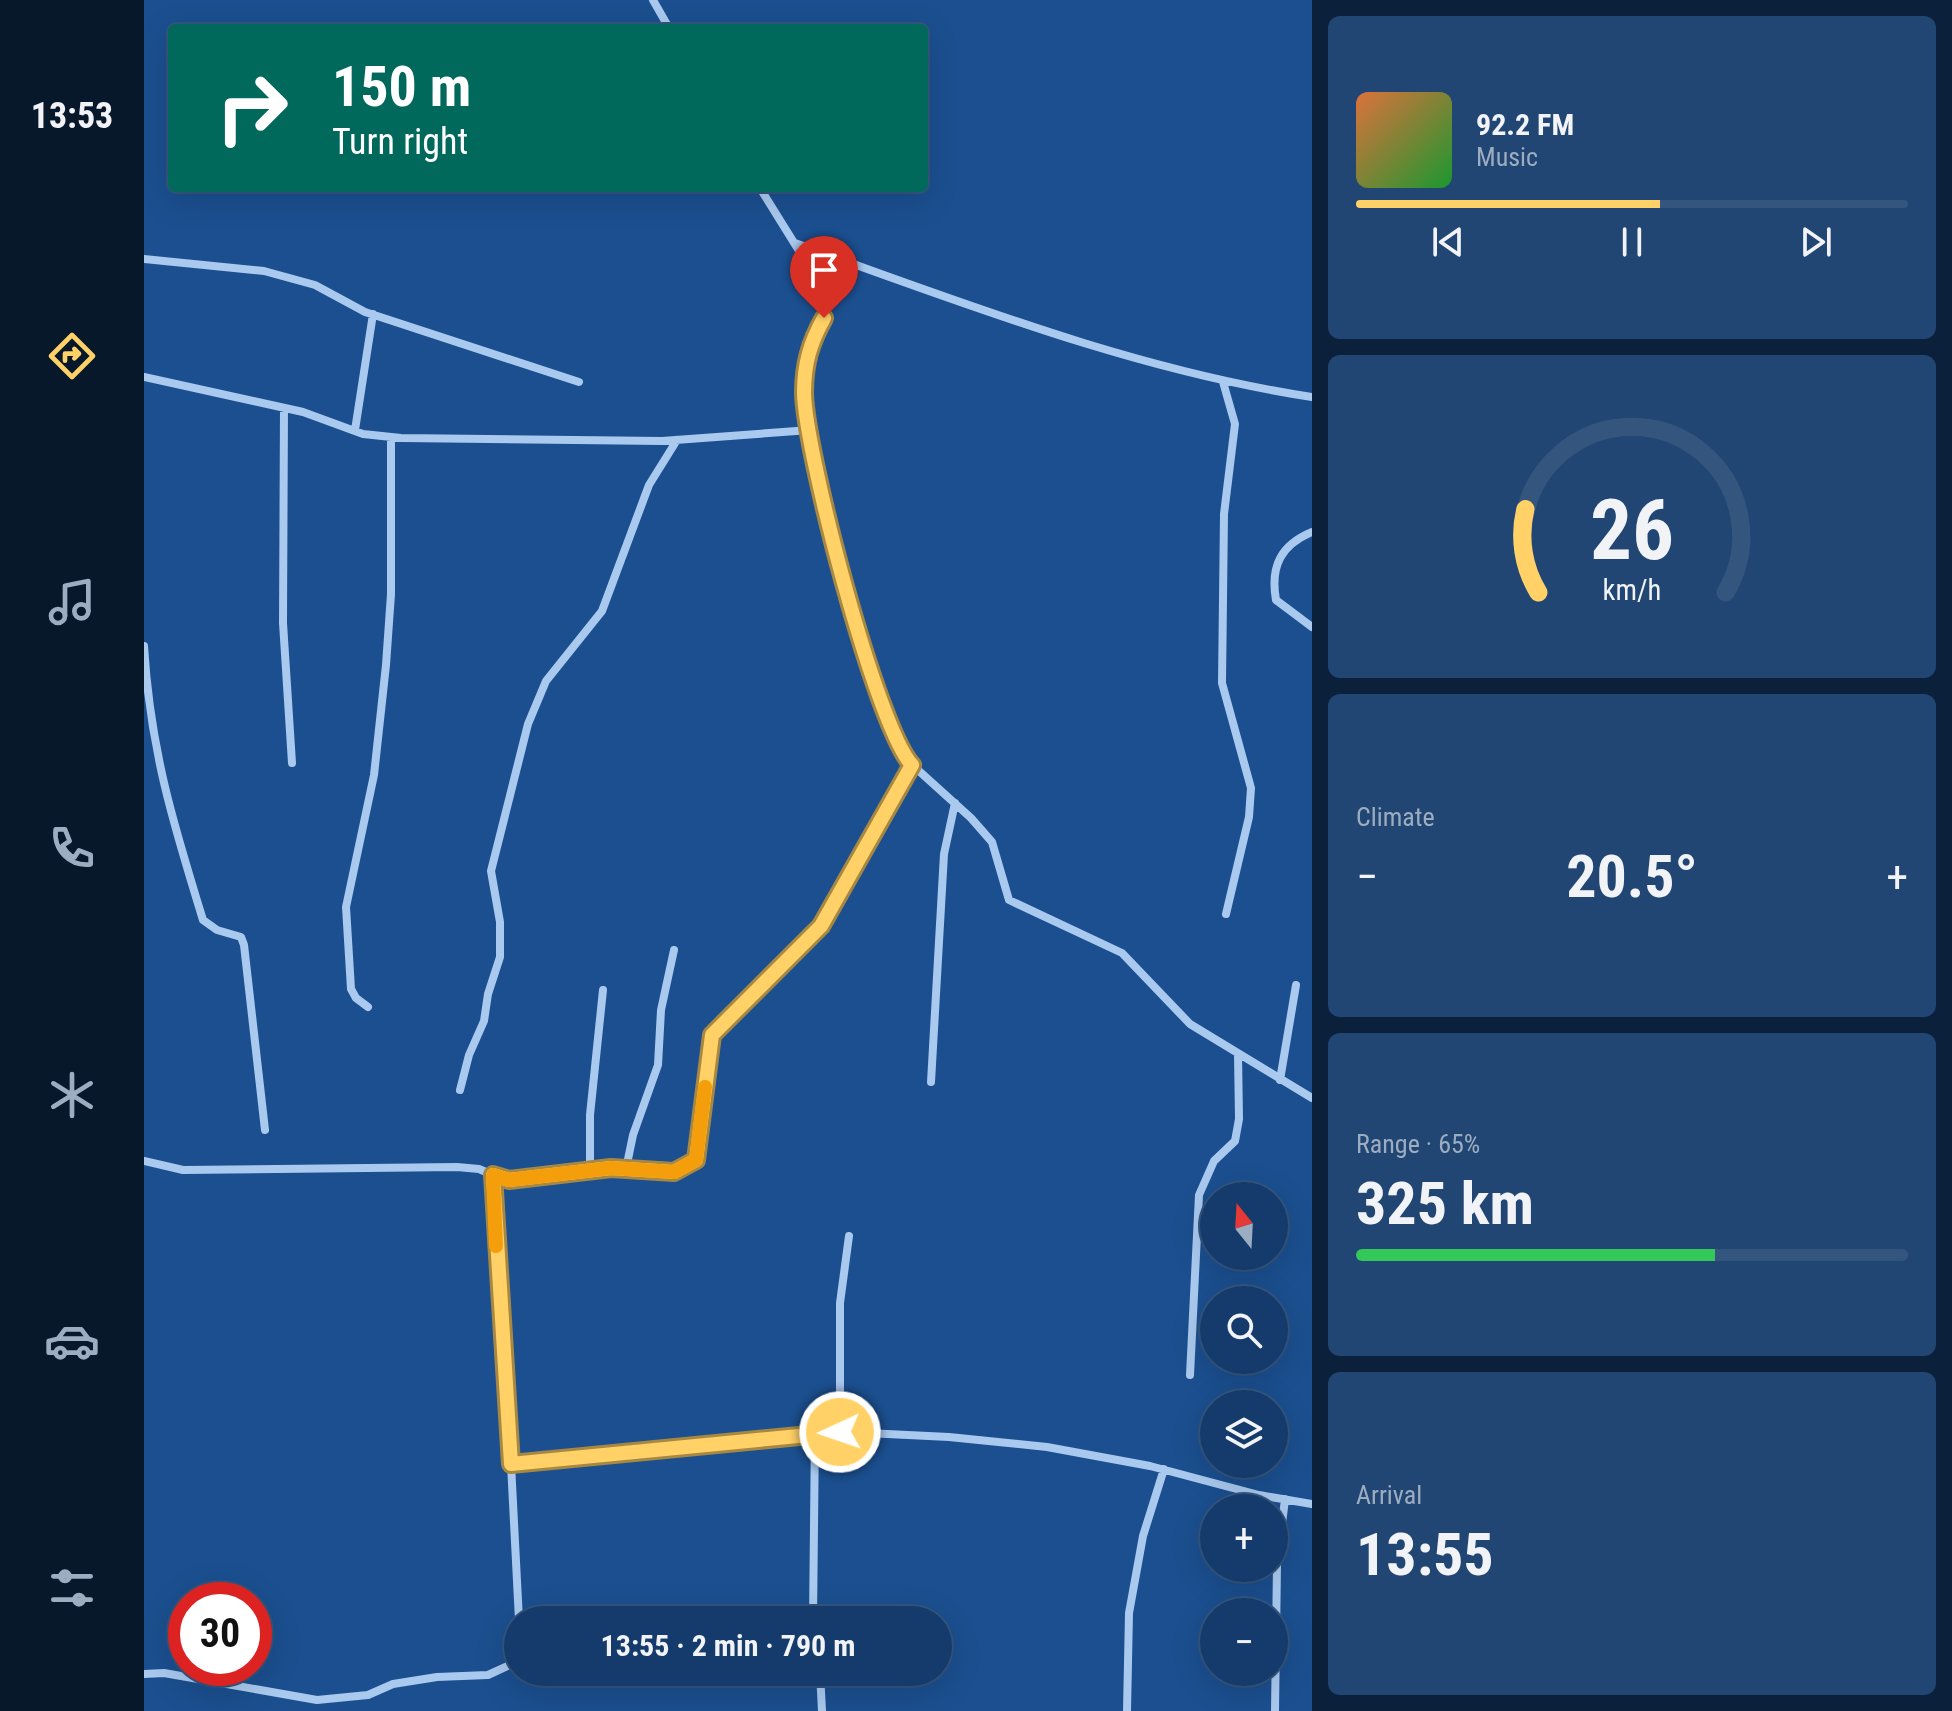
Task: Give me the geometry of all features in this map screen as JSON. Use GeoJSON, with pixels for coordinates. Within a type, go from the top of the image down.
{"type":"FeatureCollection","features":[{"type":"Feature","properties":{"kind":"street"},"geometry":{"type":"LineString","coordinates":[[653,0],[667,24]]}},
{"type":"Feature","properties":{"kind":"street"},"geometry":{"type":"LineString","coordinates":[[763,192],[814,270],[824,291],[826,309],[806,360],[804,396],[810,430],[853,614],[891,730],[912,765],[955,803],[992,842],[1009,900],[1122,953],[1190,1024],[1312,1098]]}},
{"type":"Feature","properties":{"kind":"street"},"geometry":{"type":"LineString","coordinates":[[795,242],[1016,322],[1223,382],[1312,397]]}},
{"type":"Feature","properties":{"kind":"street"},"geometry":{"type":"LineString","coordinates":[[144,259],[264,271],[315,285],[373,314],[579,382]]}},
{"type":"Feature","properties":{"kind":"street"},"geometry":{"type":"LineString","coordinates":[[355,430],[373,314]]}},
{"type":"Feature","properties":{"kind":"street"},"geometry":{"type":"LineString","coordinates":[[144,377],[284,408],[355,430],[391,437],[677,440],[810,430]]}},
{"type":"Feature","properties":{"kind":"street"},"geometry":{"type":"LineString","coordinates":[[1223,382],[1235,424],[1224,514],[1222,683],[1251,788],[1249,817],[1226,914]]}},
{"type":"Feature","properties":{"kind":"street"},"geometry":{"type":"LineString","coordinates":[[284,408],[283,623],[292,763]]}},
{"type":"Feature","properties":{"kind":"street"},"geometry":{"type":"LineString","coordinates":[[368,1007],[356,998],[351,989],[346,913],[374,775],[386,665],[391,594],[391,437]]}},
{"type":"Feature","properties":{"kind":"street"},"geometry":{"type":"LineString","coordinates":[[460,1090],[469,1055],[484,1021],[488,994],[500,957],[500,922],[491,871],[528,724],[546,681],[602,611],[649,485],[677,440]]}},
{"type":"Feature","properties":{"kind":"street"},"geometry":{"type":"LineString","coordinates":[[1312,532],[1292,540],[1273,568],[1276,600],[1312,627]]}},
{"type":"Feature","properties":{"kind":"street"},"geometry":{"type":"LineString","coordinates":[[144,646],[147,705],[162,787],[203,920],[217,930],[241,937],[244,945],[265,1130]]}},
{"type":"Feature","properties":{"kind":"street"},"geometry":{"type":"LineString","coordinates":[[144,1161],[183,1170],[457,1167],[479,1169],[509,1180],[535,1179],[590,1169],[674,1172],[696,1160],[712,1035],[821,926],[912,765]]}},
{"type":"Feature","properties":{"kind":"street"},"geometry":{"type":"LineString","coordinates":[[931,1082],[944,854],[955,803]]}},
{"type":"Feature","properties":{"kind":"street"},"geometry":{"type":"LineString","coordinates":[[626,1169],[658,1065],[661,1010],[674,950]]}},
{"type":"Feature","properties":{"kind":"street"},"geometry":{"type":"LineString","coordinates":[[1280,1080],[1296,985]]}},
{"type":"Feature","properties":{"kind":"street"},"geometry":{"type":"LineString","coordinates":[[590,1169],[590,1115],[603,990]]}},
{"type":"Feature","properties":{"kind":"street"},"geometry":{"type":"LineString","coordinates":[[1190,1375],[1199,1195],[1214,1161],[1235,1141],[1239,1119],[1238,1054]]}},
{"type":"Feature","properties":{"kind":"street"},"geometry":{"type":"LineString","coordinates":[[493,1175],[518,1606]]}},
{"type":"Feature","properties":{"kind":"street"},"geometry":{"type":"LineString","coordinates":[[840,1432],[840,1303],[849,1236]]}},
{"type":"Feature","properties":{"kind":"street"},"geometry":{"type":"LineString","coordinates":[[511,1464],[815,1432],[840,1432],[996,1440],[1164,1469],[1265,1494]]}},
{"type":"Feature","properties":{"kind":"street"},"geometry":{"type":"LineString","coordinates":[[813,1606],[815,1432]]}},
{"type":"Feature","properties":{"kind":"street"},"geometry":{"type":"LineString","coordinates":[[1127,1711],[1129,1613],[1143,1536],[1164,1469]]}},
{"type":"Feature","properties":{"kind":"street"},"geometry":{"type":"LineString","coordinates":[[1288,1500],[1312,1504]]}},
{"type":"Feature","properties":{"kind":"street"},"geometry":{"type":"LineString","coordinates":[[1275,1711],[1277,1582]]}},
{"type":"Feature","properties":{"kind":"street"},"geometry":{"type":"LineString","coordinates":[[144,1674],[164,1673],[317,1700],[368,1695],[393,1684],[437,1677],[488,1675],[504,1668]]}},
{"type":"Feature","properties":{"kind":"street"},"geometry":{"type":"LineString","coordinates":[[821,1686],[822,1711]]}},
{"type":"Feature","properties":{"kind":"slow traffic"},"geometry":{"type":"LineString","coordinates":[[496,1246],[493,1175],[509,1180],[611,1168],[674,1172],[696,1160],[705,1087]]}},
{"type":"Feature","properties":{"kind":"route"},"geometry":{"type":"LineString","coordinates":[[824,318],[811,342],[806,360],[804,396],[816,465],[853,614],[891,730],[912,765],[821,926],[804,946],[721,1022],[712,1035],[696,1160],[674,1172],[611,1168],[509,1180],[493,1175],[511,1464],[825,1431],[840,1432]]}}]}
